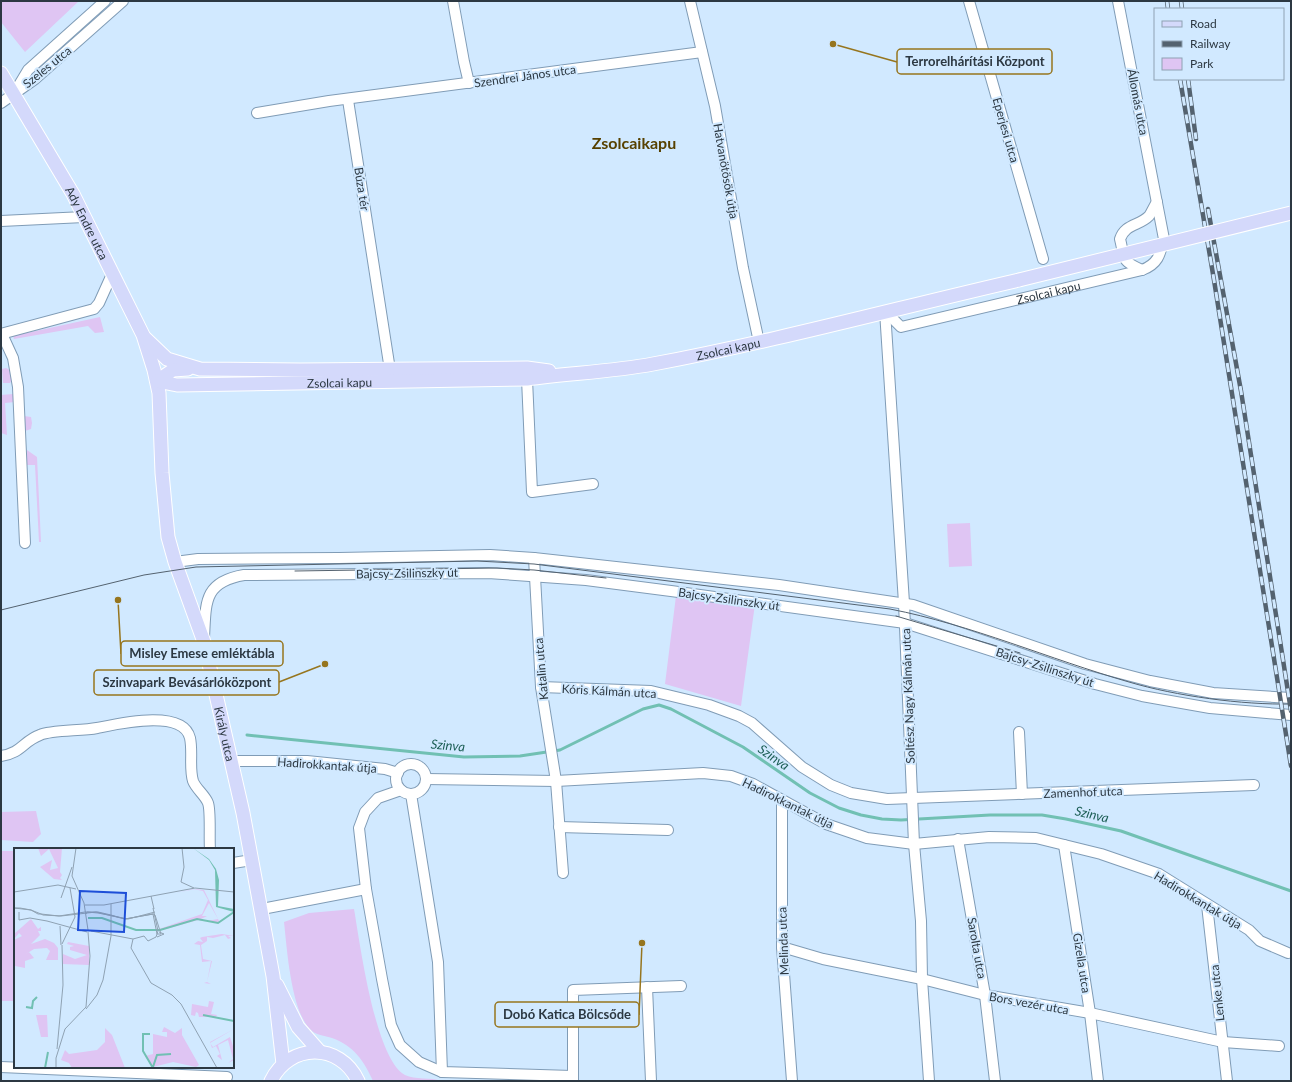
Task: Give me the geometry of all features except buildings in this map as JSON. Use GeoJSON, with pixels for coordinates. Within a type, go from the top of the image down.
{"type":"FeatureCollection","features":[{"type":"Feature","properties":{"kind":"main road","name":"Ady Endre utca"},"geometry":{"type":"LineString","coordinates":[[1,73],[56,163],[113,272],[142,335],[157,380],[166,525],[175,562]]}},
{"type":"Feature","properties":{"kind":"main road","name":"Zsolcai kapu"},"geometry":{"type":"LineString","coordinates":[[157,380],[177,385],[527,379],[569,373],[651,365],[759,342],[1291,213]]}},
{"type":"Feature","properties":{"kind":"main road"},"geometry":{"type":"LineString","coordinates":[[142,335],[160,355],[176,363],[200,369]]}},
{"type":"Feature","properties":{"kind":"main road","name":"Ady Endre utca"},"geometry":{"type":"LineString","coordinates":[[157,380],[161,367],[160,355]]}},
{"type":"Feature","properties":{"kind":"main road","name":"Zsolcai kapu"},"geometry":{"type":"LineString","coordinates":[[200,369],[390,370],[527,368],[569,373]]}},
{"type":"Feature","properties":{"kind":"main road"},"geometry":{"type":"LineString","coordinates":[[157,380],[172,370],[200,369]]}},
{"type":"Feature","properties":{"kind":"main road","name":"Király utca"},"geometry":{"type":"LineString","coordinates":[[175,562],[204,642],[231,761],[262,909],[273,976],[283,1064]]}},
{"type":"Feature","properties":{"kind":"main road","name":"Király utca"},"geometry":{"type":"LineString","coordinates":[[273,976],[298,1027],[320,1052]]}},
{"type":"Feature","properties":{"kind":"main road"},"geometry":{"type":"LineString","coordinates":[[271,1081],[283,1064],[296,1055],[320,1052],[340,1059],[348,1066],[358,1081]]}},
{"type":"Feature","properties":{"kind":"street"},"geometry":{"type":"LineString","coordinates":[[106,1],[114,9]]}},
{"type":"Feature","properties":{"kind":"street","name":"Szeles utca"},"geometry":{"type":"LineString","coordinates":[[14,93],[28,70],[106,1]]}},
{"type":"Feature","properties":{"kind":"street","name":"Szeles utca"},"geometry":{"type":"LineString","coordinates":[[14,93],[35,79],[123,1]]}},
{"type":"Feature","properties":{"kind":"street"},"geometry":{"type":"LineString","coordinates":[[453,1],[469,83]]}},
{"type":"Feature","properties":{"kind":"street","name":"Hatvanötösök útja"},"geometry":{"type":"LineString","coordinates":[[690,1],[715,106],[746,282],[759,342]]}},
{"type":"Feature","properties":{"kind":"street","name":"Eperjesi utca"},"geometry":{"type":"LineString","coordinates":[[969,1],[1043,260]]}},
{"type":"Feature","properties":{"kind":"street","name":"Állomás utca"},"geometry":{"type":"LineString","coordinates":[[1118,1],[1157,202]]}},
{"type":"Feature","properties":{"kind":"street","name":"Szendrei János utca"},"geometry":{"type":"LineString","coordinates":[[348,100],[702,52]]}},
{"type":"Feature","properties":{"kind":"street"},"geometry":{"type":"LineString","coordinates":[[1,103],[14,93]]}},
{"type":"Feature","properties":{"kind":"street"},"geometry":{"type":"LineString","coordinates":[[257,113],[348,100]]}},
{"type":"Feature","properties":{"kind":"street","name":"Búza tér"},"geometry":{"type":"LineString","coordinates":[[348,100],[390,370]]}},
{"type":"Feature","properties":{"kind":"street"},"geometry":{"type":"LineString","coordinates":[[1142,270],[1131,265],[1124,259],[1120,239],[1127,228],[1139,223],[1149,216],[1157,202]]}},
{"type":"Feature","properties":{"kind":"street","name":"Zsolcai kapu"},"geometry":{"type":"LineString","coordinates":[[885,311],[901,327],[1142,270],[1151,266],[1160,256],[1164,239],[1157,202]]}},
{"type":"Feature","properties":{"kind":"street"},"geometry":{"type":"LineString","coordinates":[[1,221],[84,217]]}},
{"type":"Feature","properties":{"kind":"street"},"geometry":{"type":"LineString","coordinates":[[25,543],[18,387],[13,358],[2,334],[94,308],[99,303],[113,272]]}},
{"type":"Feature","properties":{"kind":"street","name":"Soltész Nagy Kálmán utca"},"geometry":{"type":"LineString","coordinates":[[885,311],[904,603],[913,839],[921,921],[922,980],[929,1081]]}},
{"type":"Feature","properties":{"kind":"street"},"geometry":{"type":"LineString","coordinates":[[527,379],[532,492],[593,484]]}},
{"type":"Feature","properties":{"kind":"street","name":"Bajcsy-Zsilinszky út"},"geometry":{"type":"LineString","coordinates":[[175,562],[203,559],[490,555],[534,558],[779,585],[904,603],[1085,664],[1150,681],[1213,693],[1291,698]]}},
{"type":"Feature","properties":{"kind":"street","name":"Katalin utca"},"geometry":{"type":"LineString","coordinates":[[534,558],[542,687],[556,781],[563,873]]}},
{"type":"Feature","properties":{"kind":"street","name":"Bajcsy-Zsilinszky út"},"geometry":{"type":"LineString","coordinates":[[204,642],[206,612],[211,592],[224,580],[233,577],[244,575],[488,573],[534,575],[671,591],[905,623],[1095,684],[1142,696],[1218,709],[1291,715]]}},
{"type":"Feature","properties":{"kind":"street","name":"Kóris Kálmán utca"},"geometry":{"type":"LineString","coordinates":[[542,687],[651,691],[709,705],[739,716],[752,723],[802,767],[831,785],[868,797],[887,799],[911,798]]}},
{"type":"Feature","properties":{"kind":"street"},"geometry":{"type":"LineString","coordinates":[[1,756],[20,750],[29,740],[41,734],[81,731],[135,721],[161,720],[183,728],[190,737],[193,781],[209,804],[210,848]]}},
{"type":"Feature","properties":{"kind":"street"},"geometry":{"type":"LineString","coordinates":[[1019,732],[1022,794]]}},
{"type":"Feature","properties":{"kind":"street","name":"Hadirokkantak útja"},"geometry":{"type":"LineString","coordinates":[[231,761],[307,761],[385,769],[398,773]]}},
{"type":"Feature","properties":{"kind":"street"},"geometry":{"type":"LineString","coordinates":[[442,1072],[438,962],[406,792],[397,782],[398,773],[404,766],[415,765],[424,772],[426,779],[422,789],[406,792],[378,798],[365,812],[359,828],[366,889],[391,1024],[400,1045],[419,1062],[442,1072],[572,1079],[573,990],[681,986]]}},
{"type":"Feature","properties":{"kind":"street","name":"Hadirokkantak útja"},"geometry":{"type":"LineString","coordinates":[[426,779],[556,781],[703,773],[731,776],[754,784],[782,801],[826,824],[867,838],[1036,838],[1101,854],[1159,874],[1249,930],[1260,941],[1288,953]]}},
{"type":"Feature","properties":{"kind":"street","name":"Zamenhof utca"},"geometry":{"type":"LineString","coordinates":[[911,798],[1254,786]]}},
{"type":"Feature","properties":{"kind":"street","name":"Melinda utca"},"geometry":{"type":"LineString","coordinates":[[782,801],[782,947],[792,1081]]}},
{"type":"Feature","properties":{"kind":"street"},"geometry":{"type":"LineString","coordinates":[[559,827],[668,830]]}},
{"type":"Feature","properties":{"kind":"street","name":"Sarolta utca"},"geometry":{"type":"LineString","coordinates":[[958,839],[985,995],[995,1081]]}},
{"type":"Feature","properties":{"kind":"street","name":"Gizella utca"},"geometry":{"type":"LineString","coordinates":[[1064,845],[1090,1014],[1098,1081]]}},
{"type":"Feature","properties":{"kind":"street"},"geometry":{"type":"LineString","coordinates":[[234,862],[252,860]]}},
{"type":"Feature","properties":{"kind":"street"},"geometry":{"type":"LineString","coordinates":[[262,909],[366,889]]}},
{"type":"Feature","properties":{"kind":"street","name":"Lenke utca"},"geometry":{"type":"LineString","coordinates":[[1207,905],[1227,1081]]}},
{"type":"Feature","properties":{"kind":"street","name":"Bors vezér utca"},"geometry":{"type":"LineString","coordinates":[[782,947],[806,955],[985,995],[1090,1014],[1223,1042],[1279,1046]]}},
{"type":"Feature","properties":{"kind":"street"},"geometry":{"type":"LineString","coordinates":[[647,987],[651,1081]]}},
{"type":"Feature","properties":{"kind":"street"},"geometry":{"type":"LineString","coordinates":[[1,1067],[14,1068]]}},
{"type":"Feature","properties":{"kind":"street"},"geometry":{"type":"LineString","coordinates":[[18,1068],[227,1077]]}},
{"type":"Feature","properties":{"kind":"green space"},"geometry":{"type":"Polygon","coordinates":[[[1,1],[79,1],[25,52],[1,22],[1,1]]]}},
{"type":"Feature","properties":{"kind":"green space"},"geometry":{"type":"Polygon","coordinates":[[[100,317],[104,332],[95,333],[88,326],[14,339],[13,336],[100,317]]]}},
{"type":"Feature","properties":{"kind":"green space"},"geometry":{"type":"Polygon","coordinates":[[[6,368],[10,370],[12,380],[10,383],[3,383],[2,369],[6,368]]]}},
{"type":"Feature","properties":{"kind":"green space"},"geometry":{"type":"Polygon","coordinates":[[[13,394],[15,402],[5,403],[7,435],[1,433],[1,395],[13,394]]]}},
{"type":"Feature","properties":{"kind":"green space"},"geometry":{"type":"Polygon","coordinates":[[[24,416],[31,417],[32,423],[31,429],[25,431],[24,416]]]}},
{"type":"Feature","properties":{"kind":"green space"},"geometry":{"type":"Polygon","coordinates":[[[27,450],[37,457],[41,542],[39,542],[35,465],[27,465],[27,450]]]}},
{"type":"Feature","properties":{"kind":"green space"},"geometry":{"type":"Polygon","coordinates":[[[970,523],[972,566],[949,567],[947,524],[970,523]]]}},
{"type":"Feature","properties":{"kind":"green space"},"geometry":{"type":"Polygon","coordinates":[[[676,596],[755,604],[741,706],[665,684],[676,596]]]}},
{"type":"Feature","properties":{"kind":"green space"},"geometry":{"type":"Polygon","coordinates":[[[36,811],[41,834],[33,842],[1,840],[1,812],[36,811]]]}},
{"type":"Feature","properties":{"kind":"green space"},"geometry":{"type":"Polygon","coordinates":[[[1,851],[14,851],[14,1001],[1,1001],[1,851]]]}},
{"type":"Feature","properties":{"kind":"green space"},"geometry":{"type":"Polygon","coordinates":[[[354,909],[370,999],[385,1047],[394,1065],[409,1077],[441,1081],[373,1081],[362,1061],[352,1050],[340,1041],[315,1033],[310,1029],[304,1020],[298,1008],[294,994],[284,922],[309,913],[354,909]]]}},
{"type":"Feature","properties":{"kind":"waterway","name":"Szinva"},"geometry":{"type":"LineString","coordinates":[[247,735],[464,757],[520,756],[560,750],[643,709],[659,705],[671,709],[743,747],[810,793],[839,808],[861,815],[882,819],[901,820],[990,815],[1042,815],[1066,819],[1121,831],[1291,891]]}},
{"type":"Feature","properties":{"kind":"tram line"},"geometry":{"type":"LineString","coordinates":[[1,610],[144,575],[196,567],[477,561],[534,564],[890,609],[981,633],[1099,673],[1147,687],[1209,699],[1252,703],[1291,704]]}},
{"type":"Feature","properties":{"kind":"tram line"},"geometry":{"type":"LineString","coordinates":[[295,571],[497,568],[534,570],[606,578]]}},
{"type":"Feature","properties":{"kind":"tram line"},"geometry":{"type":"LineString","coordinates":[[896,616],[1020,653]]}},
{"type":"Feature","properties":{"kind":"railway"},"geometry":{"type":"LineString","coordinates":[[1167,1],[1168,8]]}},
{"type":"Feature","properties":{"kind":"railway"},"geometry":{"type":"LineString","coordinates":[[1181,1],[1182,8]]}},
{"type":"Feature","properties":{"kind":"railway"},"geometry":{"type":"LineString","coordinates":[[1180,80],[1214,280],[1291,766]]}},
{"type":"Feature","properties":{"kind":"railway"},"geometry":{"type":"LineString","coordinates":[[1188,80],[1196,139]]}},
{"type":"Feature","properties":{"kind":"railway"},"geometry":{"type":"LineString","coordinates":[[1208,209],[1241,391],[1291,711]]}},
{"type":"Feature","properties":{"kind":"place","name":"Terrorelhárítási Központ"},"geometry":{"type":"Point","coordinates":[833,44]}},
{"type":"Feature","properties":{"kind":"place","name":"Misley Emese emléktábla"},"geometry":{"type":"Point","coordinates":[118,600]}},
{"type":"Feature","properties":{"kind":"place","name":"Szinvapark Bevásárlóközpont"},"geometry":{"type":"Point","coordinates":[325,664]}},
{"type":"Feature","properties":{"kind":"place","name":"Dobó Katica Bölcsőde"},"geometry":{"type":"Point","coordinates":[642,943]}},
{"type":"Feature","properties":{"kind":"district","name":"Zsolcaikapu"},"geometry":{"type":"Point","coordinates":[634,142]}}]}
